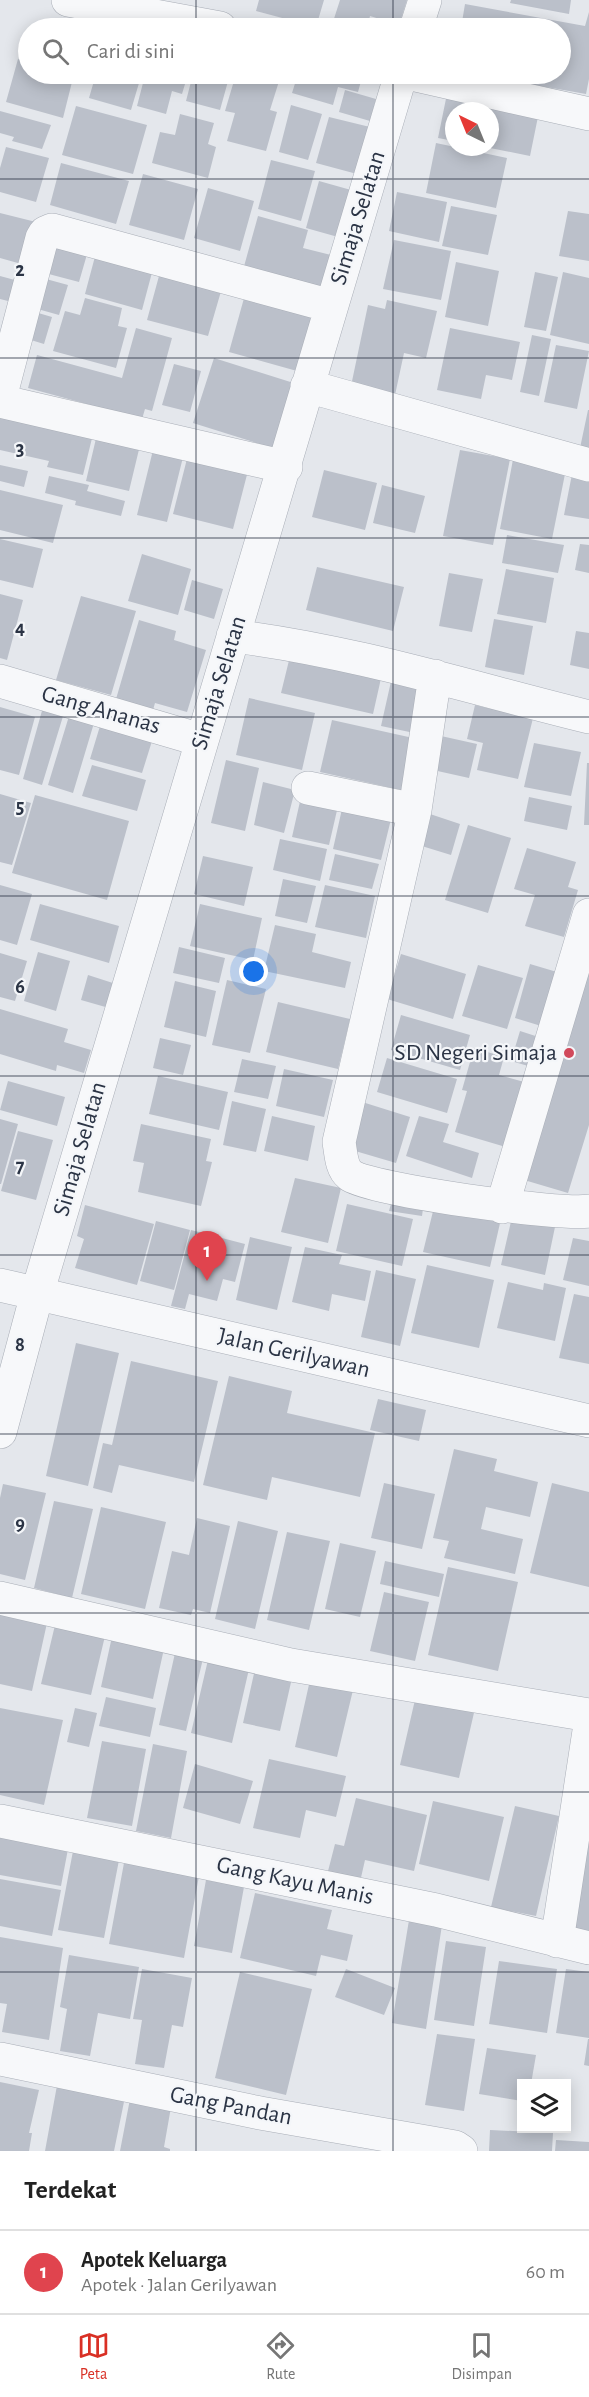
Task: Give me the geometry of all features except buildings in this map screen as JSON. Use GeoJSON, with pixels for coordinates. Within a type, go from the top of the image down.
{"type":"FeatureCollection","features":[{"type":"Feature","properties":{"kind":"street"},"geometry":{"type":"LineString","coordinates":[[68,0],[166,18]]}},
{"type":"Feature","properties":{"kind":"street"},"geometry":{"type":"LineString","coordinates":[[419,18],[425,0]]}},
{"type":"Feature","properties":{"kind":"street","name":"Simaja Selatan"},"geometry":{"type":"LineString","coordinates":[[0,1432],[37,1294],[201,740],[286,467],[307,386],[398,84]]}},
{"type":"Feature","properties":{"kind":"street"},"geometry":{"type":"LineString","coordinates":[[456,84],[589,114]]}},
{"type":"Feature","properties":{"kind":"street"},"geometry":{"type":"LineString","coordinates":[[286,467],[0,399],[42,238],[45,232],[52,230],[331,306]]}},
{"type":"Feature","properties":{"kind":"street"},"geometry":{"type":"LineString","coordinates":[[307,386],[589,465]]}},
{"type":"Feature","properties":{"kind":"street"},"geometry":{"type":"LineString","coordinates":[[233,636],[291,643],[435,676],[589,717]]}},
{"type":"Feature","properties":{"kind":"street"},"geometry":{"type":"LineString","coordinates":[[435,676],[415,810],[339,1142],[342,1163],[347,1174],[356,1179],[502,1207],[589,1211]]}},
{"type":"Feature","properties":{"kind":"street","name":"Gang Ananas"},"geometry":{"type":"LineString","coordinates":[[0,681],[201,740]]}},
{"type":"Feature","properties":{"kind":"street"},"geometry":{"type":"LineString","coordinates":[[309,788],[415,810]]}},
{"type":"Feature","properties":{"kind":"street"},"geometry":{"type":"LineString","coordinates":[[502,1207],[589,915]]}},
{"type":"Feature","properties":{"kind":"street","name":"Jalan Gerilyawan"},"geometry":{"type":"LineString","coordinates":[[0,1285],[589,1421]]}},
{"type":"Feature","properties":{"kind":"street"},"geometry":{"type":"LineString","coordinates":[[0,1598],[291,1665],[589,1715]]}},
{"type":"Feature","properties":{"kind":"street"},"geometry":{"type":"LineString","coordinates":[[558,1941],[589,1731]]}},
{"type":"Feature","properties":{"kind":"street","name":"Gang Kayu Manis"},"geometry":{"type":"LineString","coordinates":[[0,1821],[436,1910],[589,1948]]}},
{"type":"Feature","properties":{"kind":"street","name":"Gang Pandan"},"geometry":{"type":"LineString","coordinates":[[0,2059],[260,2113],[455,2147],[461,2151]]}},
{"type":"Feature","properties":{"kind":"place","name":"SD Negeri Simaja"},"geometry":{"type":"Point","coordinates":[569,1053]}},
{"type":"Feature","properties":{"kind":"place","name":"Apotek Keluarga"},"geometry":{"type":"Point","coordinates":[207,1281]}}]}
